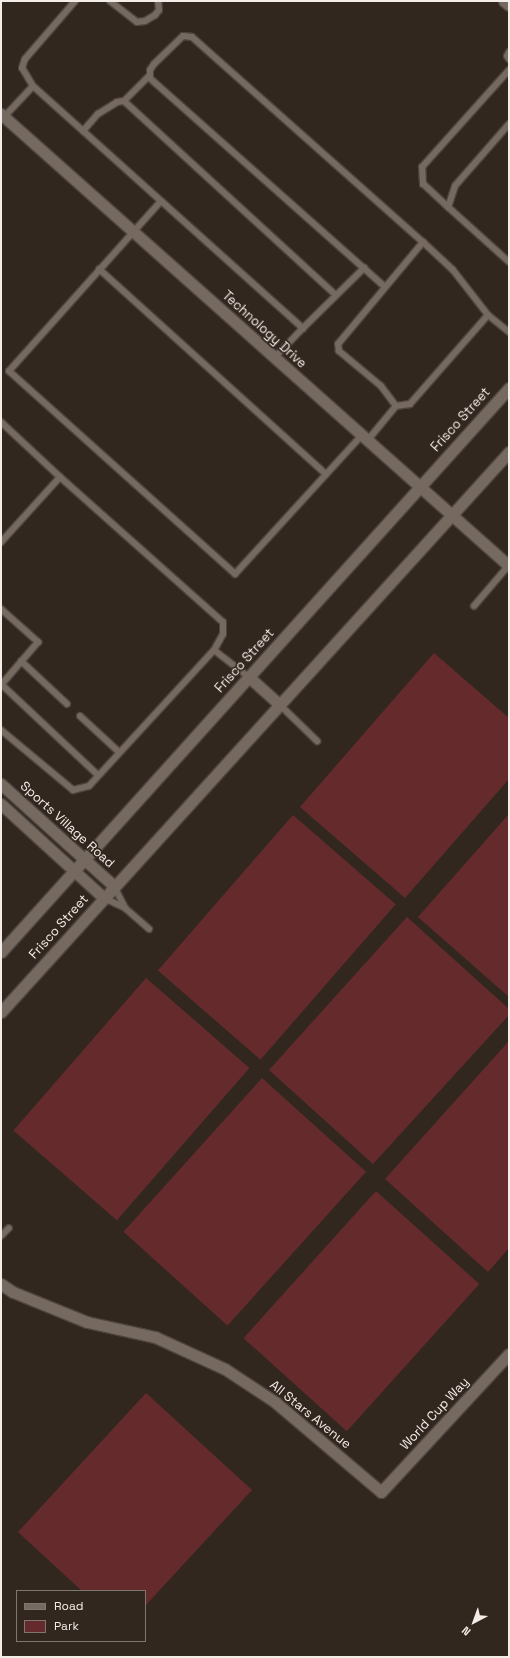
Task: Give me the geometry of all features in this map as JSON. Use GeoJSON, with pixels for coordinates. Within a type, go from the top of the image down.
{"type":"FeatureCollection","features":[{"type":"Feature","properties":{"kind":"street"},"geometry":{"type":"LineString","coordinates":[[504,1],[509,5]]}},
{"type":"Feature","properties":{"kind":"street","name":"Technology Drive"},"geometry":{"type":"LineString","coordinates":[[3,116],[419,488],[509,566]]}},
{"type":"Feature","properties":{"kind":"street","name":"Frisco Street"},"geometry":{"type":"LineString","coordinates":[[1,952],[250,678],[509,388]]}},
{"type":"Feature","properties":{"kind":"street","name":"Frisco Street"},"geometry":{"type":"LineString","coordinates":[[1,1012],[280,705],[450,515],[509,452]]}},
{"type":"Feature","properties":{"kind":"street"},"geometry":{"type":"LineString","coordinates":[[250,678],[280,705]]}},
{"type":"Feature","properties":{"kind":"street","name":"Sports Village Road"},"geometry":{"type":"LineString","coordinates":[[1,784],[114,886]]}},
{"type":"Feature","properties":{"kind":"street"},"geometry":{"type":"LineString","coordinates":[[1,804],[104,898]]}},
{"type":"Feature","properties":{"kind":"street","name":"All Stars Avenue"},"geometry":{"type":"LineString","coordinates":[[1,1284],[13,1292],[87,1322],[155,1337],[225,1369],[275,1402],[381,1492]]}},
{"type":"Feature","properties":{"kind":"street","name":"All Stars Avenue"},"geometry":{"type":"LineString","coordinates":[[1,1291],[13,1292]]}},
{"type":"Feature","properties":{"kind":"street","name":"World Cup Way"},"geometry":{"type":"LineString","coordinates":[[381,1492],[509,1354]]}},
{"type":"Feature","properties":{"kind":"lane"},"geometry":{"type":"LineString","coordinates":[[75,1],[25,59],[22,68],[33,86],[303,328]]}},
{"type":"Feature","properties":{"kind":"lane"},"geometry":{"type":"LineString","coordinates":[[110,1],[137,22],[145,21],[159,10],[158,1]]}},
{"type":"Feature","properties":{"kind":"lane"},"geometry":{"type":"LineString","coordinates":[[124,102],[148,76],[154,64],[183,36],[192,37],[423,242],[453,270],[488,315],[509,332]]}},
{"type":"Feature","properties":{"kind":"lane"},"geometry":{"type":"LineString","coordinates":[[509,52],[506,56],[509,59]]}},
{"type":"Feature","properties":{"kind":"lane"},"geometry":{"type":"LineString","coordinates":[[509,70],[422,167],[423,184],[509,262]]}},
{"type":"Feature","properties":{"kind":"lane"},"geometry":{"type":"LineString","coordinates":[[148,76],[385,287]]}},
{"type":"Feature","properties":{"kind":"lane"},"geometry":{"type":"LineString","coordinates":[[3,116],[33,86]]}},
{"type":"Feature","properties":{"kind":"lane"},"geometry":{"type":"LineString","coordinates":[[83,131],[98,114],[116,102],[124,102],[336,295]]}},
{"type":"Feature","properties":{"kind":"lane"},"geometry":{"type":"LineString","coordinates":[[448,207],[455,186],[509,124]]}},
{"type":"Feature","properties":{"kind":"lane"},"geometry":{"type":"LineString","coordinates":[[161,201],[132,231],[9,371],[235,574],[326,474],[364,439],[396,406],[410,404],[488,315]]}},
{"type":"Feature","properties":{"kind":"lane"},"geometry":{"type":"LineString","coordinates":[[396,406],[381,386],[339,351],[338,344],[423,242]]}},
{"type":"Feature","properties":{"kind":"lane"},"geometry":{"type":"LineString","coordinates":[[274,358],[364,268]]}},
{"type":"Feature","properties":{"kind":"lane"},"geometry":{"type":"LineString","coordinates":[[99,269],[326,474]]}},
{"type":"Feature","properties":{"kind":"lane"},"geometry":{"type":"LineString","coordinates":[[1,422],[60,477],[223,622],[223,634],[214,650],[89,786],[73,790],[1,730]]}},
{"type":"Feature","properties":{"kind":"lane"},"geometry":{"type":"LineString","coordinates":[[1,542],[60,477]]}},
{"type":"Feature","properties":{"kind":"lane"},"geometry":{"type":"LineString","coordinates":[[474,606],[509,566]]}},
{"type":"Feature","properties":{"kind":"lane"},"geometry":{"type":"LineString","coordinates":[[1,609],[38,642],[1,685],[98,775]]}},
{"type":"Feature","properties":{"kind":"lane"},"geometry":{"type":"LineString","coordinates":[[214,650],[250,678]]}},
{"type":"Feature","properties":{"kind":"lane"},"geometry":{"type":"LineString","coordinates":[[21,661],[67,704]]}},
{"type":"Feature","properties":{"kind":"lane"},"geometry":{"type":"LineString","coordinates":[[280,705],[317,741]]}},
{"type":"Feature","properties":{"kind":"lane"},"geometry":{"type":"LineString","coordinates":[[80,716],[119,752]]}},
{"type":"Feature","properties":{"kind":"lane"},"geometry":{"type":"LineString","coordinates":[[114,886],[125,908]]}},
{"type":"Feature","properties":{"kind":"lane"},"geometry":{"type":"LineString","coordinates":[[104,898],[125,908],[149,929]]}},
{"type":"Feature","properties":{"kind":"lane"},"geometry":{"type":"LineString","coordinates":[[1,1236],[9,1228]]}},
{"type":"Feature","properties":{"kind":"green space"},"geometry":{"type":"Polygon","coordinates":[[[434,653],[509,718],[509,779],[405,898],[300,807],[434,653]]]}},
{"type":"Feature","properties":{"kind":"green space"},"geometry":{"type":"Polygon","coordinates":[[[509,814],[509,997],[418,917],[509,814]]]}},
{"type":"Feature","properties":{"kind":"green space"},"geometry":{"type":"Polygon","coordinates":[[[293,815],[396,904],[260,1060],[158,970],[293,815]]]}},
{"type":"Feature","properties":{"kind":"green space"},"geometry":{"type":"Polygon","coordinates":[[[407,917],[509,1009],[509,1015],[373,1164],[269,1070],[407,917]]]}},
{"type":"Feature","properties":{"kind":"green space"},"geometry":{"type":"Polygon","coordinates":[[[146,978],[249,1068],[117,1220],[13,1130],[146,978]]]}},
{"type":"Feature","properties":{"kind":"green space"},"geometry":{"type":"Polygon","coordinates":[[[509,1041],[509,1248],[488,1272],[385,1179],[509,1041]]]}},
{"type":"Feature","properties":{"kind":"green space"},"geometry":{"type":"Polygon","coordinates":[[[262,1078],[366,1172],[228,1326],[123,1232],[262,1078]]]}},
{"type":"Feature","properties":{"kind":"green space"},"geometry":{"type":"Polygon","coordinates":[[[376,1191],[479,1284],[347,1431],[244,1338],[376,1191]]]}},
{"type":"Feature","properties":{"kind":"green space"},"geometry":{"type":"Polygon","coordinates":[[[146,1393],[252,1490],[146,1605],[146,1590],[81,1590],[18,1532],[146,1393]]]}}]}
